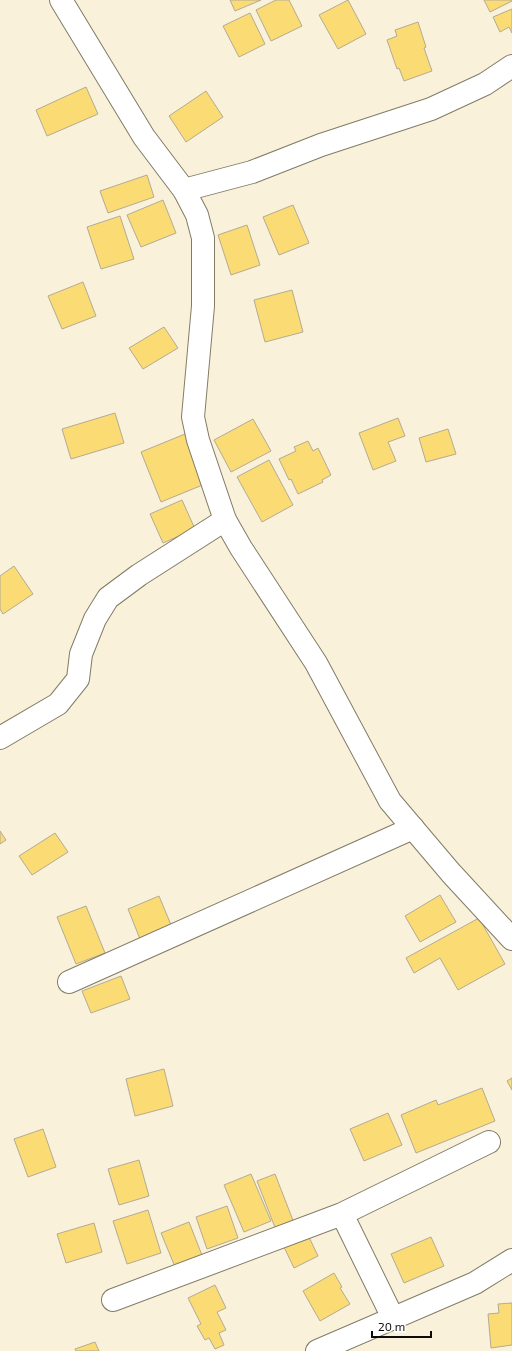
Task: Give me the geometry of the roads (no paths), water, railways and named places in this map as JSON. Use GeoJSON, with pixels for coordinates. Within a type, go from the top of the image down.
{"type":"FeatureCollection","features":[{"type":"Feature","properties":{"kind":"street"},"geometry":{"type":"LineString","coordinates":[[61,0],[144,137],[184,190],[197,215],[203,238],[203,306],[193,417],[198,440],[225,520],[241,548],[316,663],[390,801],[451,873],[512,939]]}},
{"type":"Feature","properties":{"kind":"street"},"geometry":{"type":"LineString","coordinates":[[184,190],[252,172],[321,145],[431,109],[485,84],[512,66]]}},
{"type":"Feature","properties":{"kind":"street"},"geometry":{"type":"LineString","coordinates":[[0,738],[58,704],[78,679],[81,654],[95,619],[108,598],[138,575],[225,520]]}},
{"type":"Feature","properties":{"kind":"street"},"geometry":{"type":"LineString","coordinates":[[70,982],[413,828]]}},
{"type":"Feature","properties":{"kind":"street"},"geometry":{"type":"LineString","coordinates":[[112,1300],[342,1214],[489,1142]]}},
{"type":"Feature","properties":{"kind":"street"},"geometry":{"type":"LineString","coordinates":[[342,1214],[393,1318]]}},
{"type":"Feature","properties":{"kind":"street"},"geometry":{"type":"LineString","coordinates":[[317,1351],[475,1283],[512,1260]]}}]}
